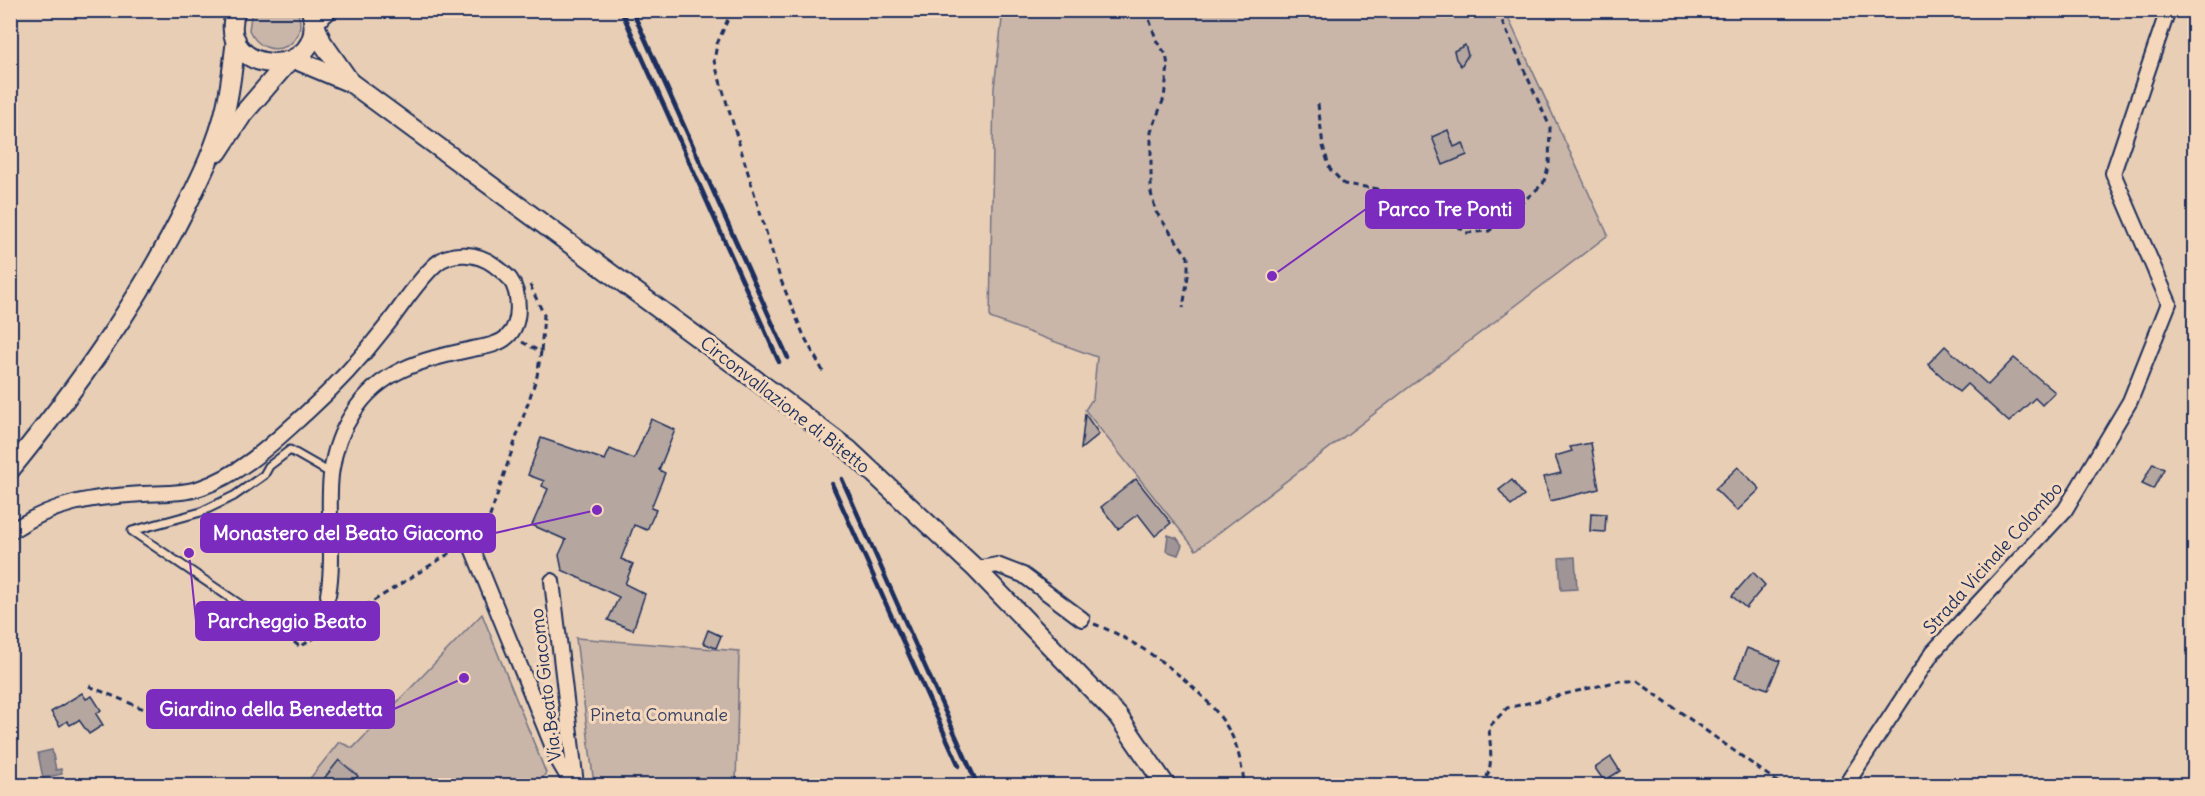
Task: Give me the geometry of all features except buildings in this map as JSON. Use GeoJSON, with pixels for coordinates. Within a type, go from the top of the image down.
{"type":"FeatureCollection","features":[{"type":"Feature","properties":{"kind":"main road"},"geometry":{"type":"LineString","coordinates":[[236,10],[233,27],[236,40],[244,52],[257,62],[272,65],[291,61],[351,83]]}},
{"type":"Feature","properties":{"kind":"main road"},"geometry":{"type":"LineString","coordinates":[[200,178],[243,114],[291,61],[305,49],[312,37],[317,14]]}},
{"type":"Feature","properties":{"kind":"main road"},"geometry":{"type":"LineString","coordinates":[[317,14],[322,42],[351,83]]}},
{"type":"Feature","properties":{"kind":"main road"},"geometry":{"type":"LineString","coordinates":[[10,470],[58,412],[127,311],[165,249],[200,178],[225,109],[236,40]]}},
{"type":"Feature","properties":{"kind":"main road","name":"Circonvallazione di Bitetto"},"geometry":{"type":"LineString","coordinates":[[351,83],[849,450],[976,569],[1118,717],[1166,786]]}},
{"type":"Feature","properties":{"kind":"street","name":"Strada Vicinale Colombo"},"geometry":{"type":"LineString","coordinates":[[1845,786],[1933,652],[2065,510],[2130,400],[2169,303],[2113,173],[2168,10]]}},
{"type":"Feature","properties":{"kind":"street"},"geometry":{"type":"LineString","coordinates":[[10,532],[31,518],[62,504],[106,496],[198,489],[235,472],[310,410],[375,341],[437,264],[453,256],[470,254],[490,262],[509,278],[517,295],[517,317],[509,336],[493,345],[429,358],[396,371],[373,389],[353,412],[337,443],[328,514],[331,576],[328,595]]}},
{"type":"Feature","properties":{"kind":"street"},"geometry":{"type":"LineString","coordinates":[[470,543],[559,762],[574,786]]}},
{"type":"Feature","properties":{"kind":"street"},"geometry":{"type":"LineString","coordinates":[[976,569],[997,565],[1023,575],[1082,619]]}},
{"type":"Feature","properties":{"kind":"street","name":"Via Beato Giacomo"},"geometry":{"type":"LineString","coordinates":[[552,581],[574,786]]}},
{"type":"Feature","properties":{"kind":"lane"},"geometry":{"type":"LineString","coordinates":[[328,595],[324,610],[285,635],[132,531],[201,512],[234,496],[264,475],[268,466],[290,450],[332,474]]}},
{"type":"Feature","properties":{"kind":"path"},"geometry":{"type":"LineString","coordinates":[[732,10],[717,44],[714,61],[780,278],[804,336],[824,373]]}},
{"type":"Feature","properties":{"kind":"path"},"geometry":{"type":"LineString","coordinates":[[1146,10],[1157,42],[1167,54],[1168,66],[1164,98],[1151,132],[1151,193],[1156,212],[1188,257],[1188,276],[1183,308]]}},
{"type":"Feature","properties":{"kind":"path"},"geometry":{"type":"LineString","coordinates":[[1318,104],[1323,146],[1330,169],[1344,184],[1379,189],[1452,220],[1466,233],[1489,231],[1543,184],[1551,141],[1550,127],[1497,10]]}},
{"type":"Feature","properties":{"kind":"path"},"geometry":{"type":"LineString","coordinates":[[285,635],[300,647],[448,552],[483,537],[537,376],[544,315],[530,284]]}},
{"type":"Feature","properties":{"kind":"path"},"geometry":{"type":"LineString","coordinates":[[509,336],[541,352]]}},
{"type":"Feature","properties":{"kind":"path"},"geometry":{"type":"LineString","coordinates":[[1082,619],[1104,627],[1169,667],[1213,707],[1232,737],[1245,786]]}},
{"type":"Feature","properties":{"kind":"path"},"geometry":{"type":"LineString","coordinates":[[1481,786],[1488,778],[1489,727],[1507,708],[1619,681],[1637,681],[1783,786]]}},
{"type":"Feature","properties":{"kind":"path"},"geometry":{"type":"LineString","coordinates":[[89,686],[163,717]]}},
{"type":"Feature","properties":{"kind":"green space"},"geometry":{"type":"Polygon","coordinates":[[[252,10],[297,11],[300,23],[298,33],[285,47],[276,49],[266,47],[257,41],[249,30],[252,10]]]}},
{"type":"Feature","properties":{"kind":"green space"},"geometry":{"type":"Polygon","coordinates":[[[1003,11],[1505,11],[1608,235],[1196,550],[1085,410],[1093,398],[1097,357],[990,318],[994,88],[1003,11]]]}},
{"type":"Feature","properties":{"kind":"green space"},"geometry":{"type":"Polygon","coordinates":[[[482,614],[546,773],[543,777],[546,785],[304,786],[339,742],[353,748],[482,614]]]}},
{"type":"Feature","properties":{"kind":"green space","name":"Pineta Comunale"},"geometry":{"type":"Polygon","coordinates":[[[576,638],[739,651],[736,785],[594,785],[576,638]]]}},
{"type":"Feature","properties":{"kind":"shaded area"},"geometry":{"type":"Polygon","coordinates":[[[1168,535],[1177,538],[1182,545],[1178,555],[1166,551],[1168,535]]]}},
{"type":"Feature","properties":{"kind":"shaded area"},"geometry":{"type":"Polygon","coordinates":[[[1575,557],[1577,589],[1561,590],[1559,558],[1575,557]]]}},
{"type":"Feature","properties":{"kind":"shaded area"},"geometry":{"type":"Polygon","coordinates":[[[52,750],[56,770],[61,769],[62,774],[43,778],[38,753],[52,750]]]}},
{"type":"Feature","properties":{"kind":"railway"},"geometry":{"type":"LineString","coordinates":[[621,10],[779,362]]}},
{"type":"Feature","properties":{"kind":"railway"},"geometry":{"type":"LineString","coordinates":[[632,10],[788,358]]}},
{"type":"Feature","properties":{"kind":"railway"},"geometry":{"type":"LineString","coordinates":[[842,479],[978,786]]}},
{"type":"Feature","properties":{"kind":"railway"},"geometry":{"type":"LineString","coordinates":[[832,484],[959,766]]}},
{"type":"Feature","properties":{"kind":"place","name":"Parco Tre Ponti"},"geometry":{"type":"Point","coordinates":[1272,276]}},
{"type":"Feature","properties":{"kind":"place","name":"Monastero del Beato Giacomo"},"geometry":{"type":"Point","coordinates":[597,510]}},
{"type":"Feature","properties":{"kind":"place","name":"Parcheggio Beato"},"geometry":{"type":"Point","coordinates":[189,553]}},
{"type":"Feature","properties":{"kind":"place","name":"Giardino della Benedetta"},"geometry":{"type":"Point","coordinates":[464,678]}}]}
